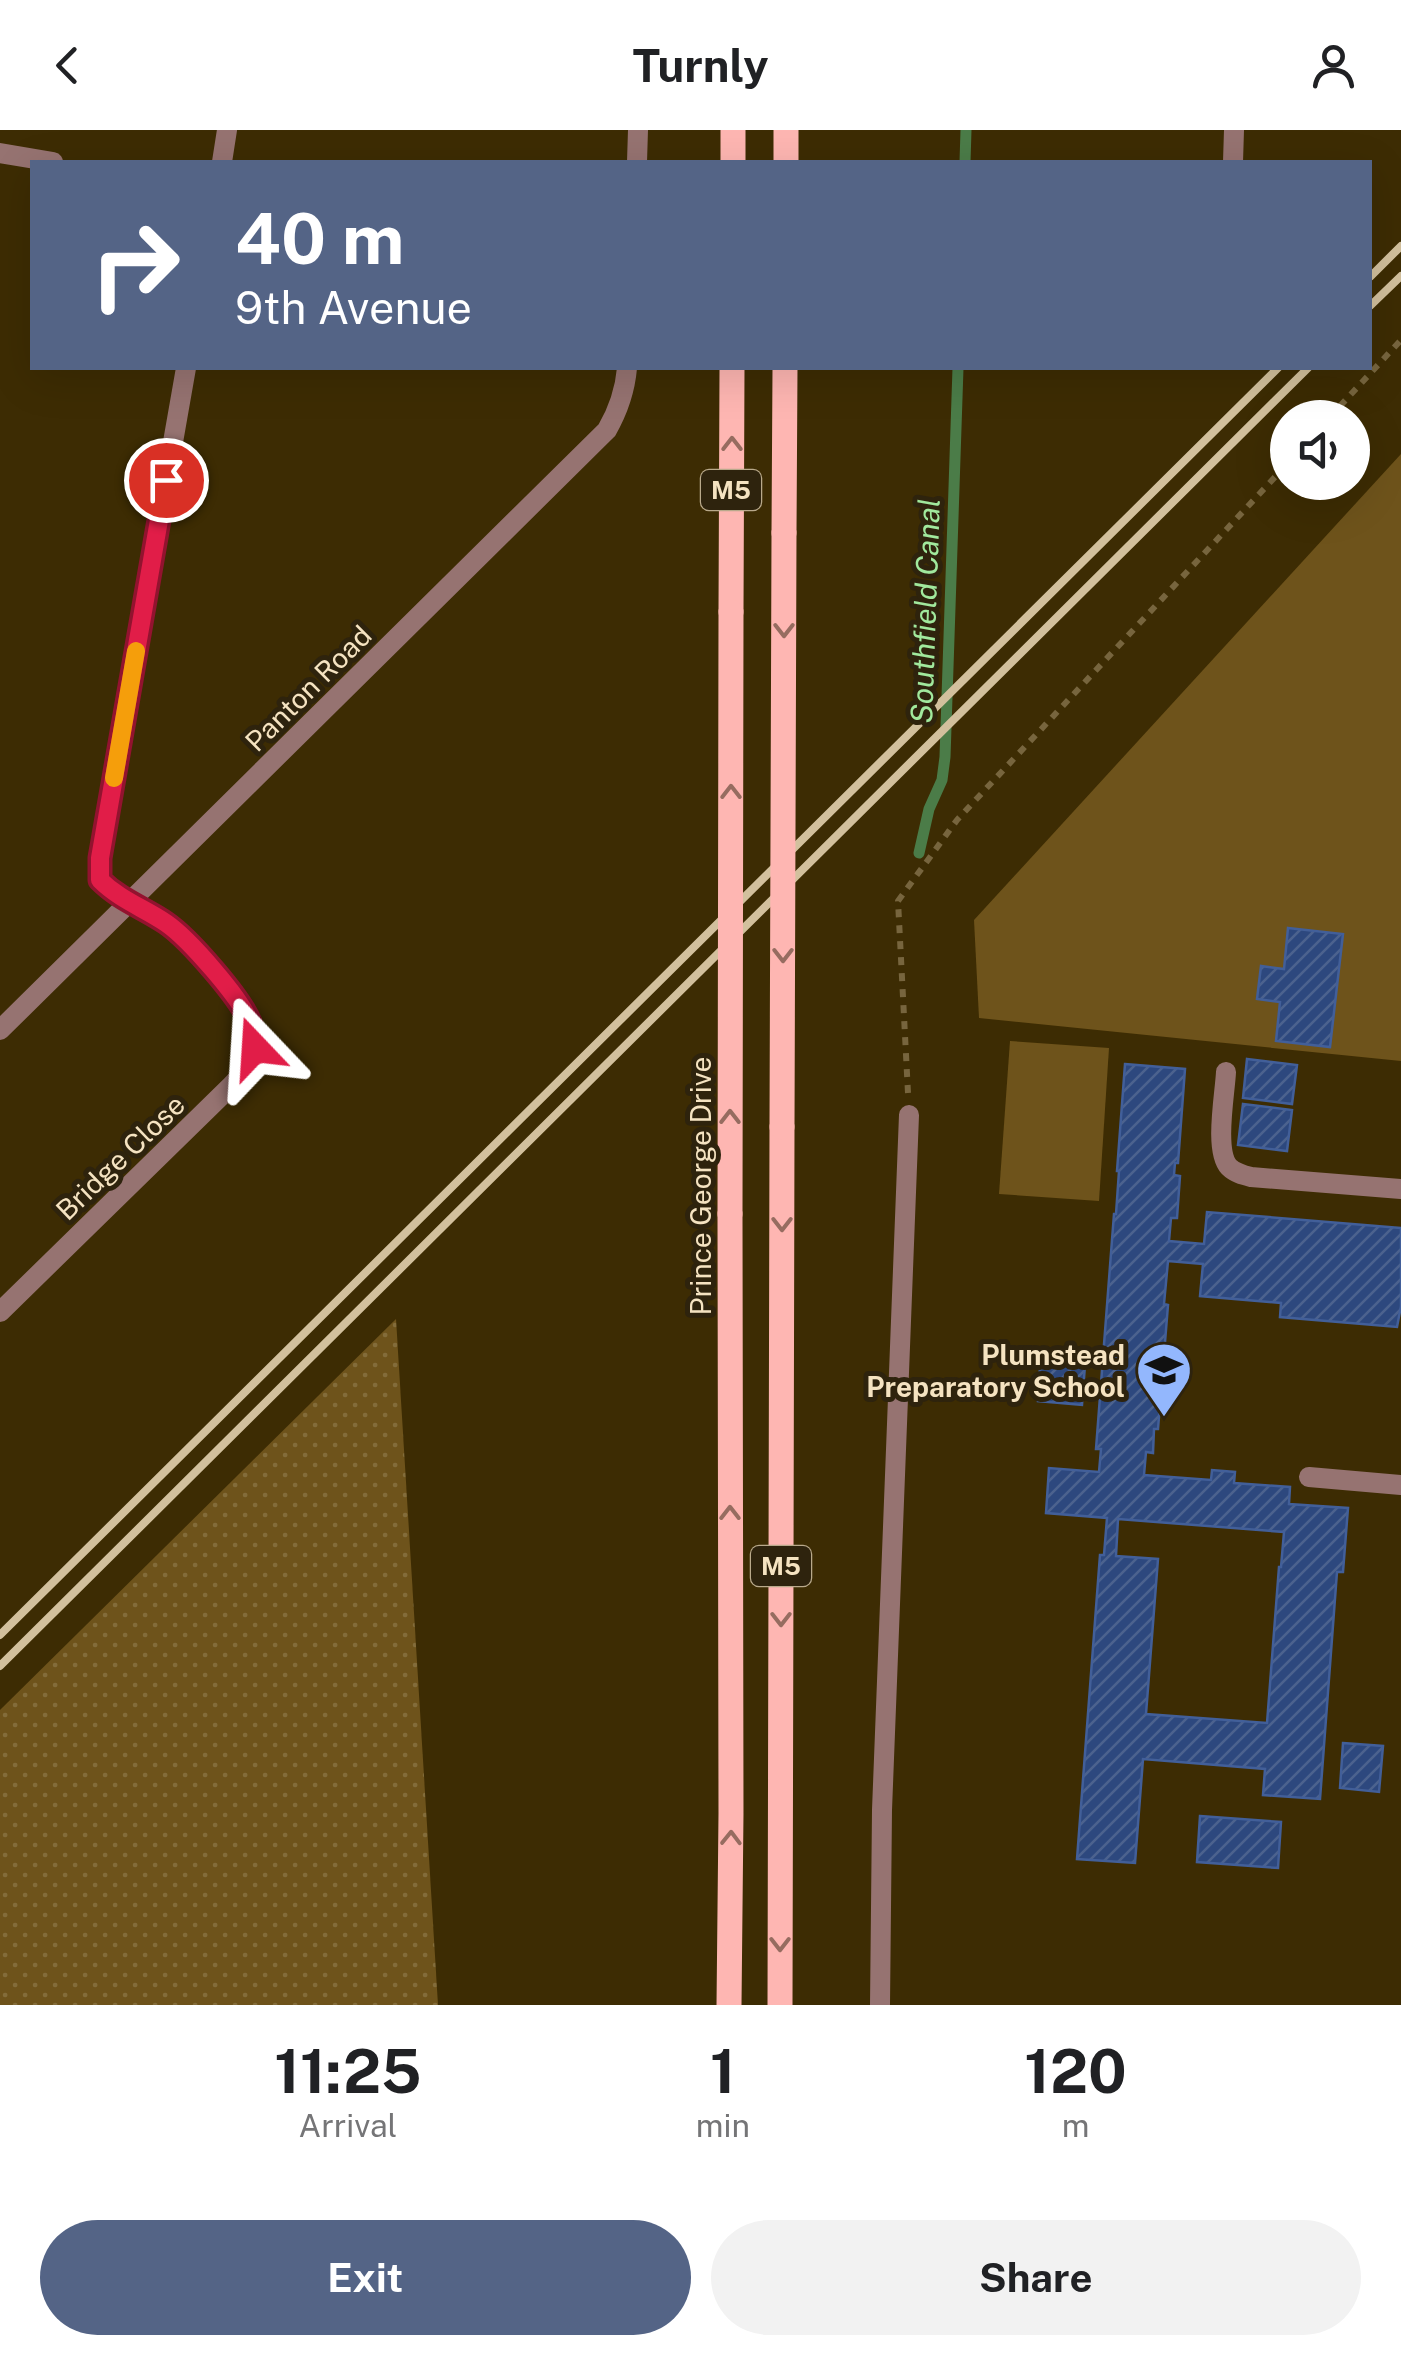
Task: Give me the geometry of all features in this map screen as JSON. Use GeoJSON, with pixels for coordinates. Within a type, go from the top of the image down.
{"type":"FeatureCollection","features":[{"type":"Feature","properties":{"kind":"main road"},"geometry":{"type":"LineString","coordinates":[[733,130],[733,160]]}},
{"type":"Feature","properties":{"kind":"main road"},"geometry":{"type":"LineString","coordinates":[[786,130],[786,160]]}},
{"type":"Feature","properties":{"kind":"main road","name":"Prince George Drive"},"geometry":{"type":"LineString","coordinates":[[728,2005],[732,370]]}},
{"type":"Feature","properties":{"kind":"main road","name":"M5"},"geometry":{"type":"LineString","coordinates":[[780,2005],[785,370]]}},
{"type":"Feature","properties":{"kind":"street"},"geometry":{"type":"LineString","coordinates":[[222,160],[228,130]]}},
{"type":"Feature","properties":{"kind":"street"},"geometry":{"type":"LineString","coordinates":[[637,160],[638,130]]}},
{"type":"Feature","properties":{"kind":"street"},"geometry":{"type":"LineString","coordinates":[[1232,160],[1234,130]]}},
{"type":"Feature","properties":{"kind":"street"},"geometry":{"type":"LineString","coordinates":[[0,153],[41,160]]}},
{"type":"Feature","properties":{"kind":"street"},"geometry":{"type":"LineString","coordinates":[[129,903],[100,880],[100,858],[186,370]]}},
{"type":"Feature","properties":{"kind":"street","name":"Panton Road"},"geometry":{"type":"LineString","coordinates":[[0,1030],[608,430],[624,394],[627,370]]}},
{"type":"Feature","properties":{"kind":"street","name":"Bridge Close"},"geometry":{"type":"LineString","coordinates":[[0,1312],[250,1064],[255,1048],[251,1023],[231,991],[176,930],[129,903]]}},
{"type":"Feature","properties":{"kind":"street"},"geometry":{"type":"LineString","coordinates":[[1226,1072],[1221,1150],[1229,1166],[1239,1174],[1401,1189]]}},
{"type":"Feature","properties":{"kind":"street"},"geometry":{"type":"LineString","coordinates":[[880,2005],[882,1810],[909,1115]]}},
{"type":"Feature","properties":{"kind":"street"},"geometry":{"type":"LineString","coordinates":[[1309,1478],[1401,1484]]}},
{"type":"Feature","properties":{"kind":"path"},"geometry":{"type":"LineString","coordinates":[[1346,400],[1401,340]]}},
{"type":"Feature","properties":{"kind":"path"},"geometry":{"type":"LineString","coordinates":[[909,1115],[898,901],[957,820],[1270,482]]}},
{"type":"Feature","properties":{"kind":"shaded area"},"geometry":{"type":"Polygon","coordinates":[[[1401,454],[1401,1061],[979,1018],[974,920],[1359,500],[1370,500],[1370,488],[1401,454]]]}},
{"type":"Feature","properties":{"kind":"shaded area"},"geometry":{"type":"Polygon","coordinates":[[[1010,1041],[1109,1048],[1099,1201],[999,1194],[1010,1041]]]}},
{"type":"Feature","properties":{"kind":"shaded area"},"geometry":{"type":"Polygon","coordinates":[[[396,1319],[438,2005],[0,2005],[0,1710],[396,1319]]]}},
{"type":"Feature","properties":{"kind":"building"},"geometry":{"type":"Polygon","coordinates":[[[1288,928],[1343,934],[1330,1047],[1276,1041],[1280,1002],[1257,999],[1261,966],[1284,969],[1288,928]]]}},
{"type":"Feature","properties":{"kind":"building"},"geometry":{"type":"Polygon","coordinates":[[[1247,1059],[1297,1065],[1292,1104],[1243,1098],[1247,1059]]]}},
{"type":"Feature","properties":{"kind":"building"},"geometry":{"type":"Polygon","coordinates":[[[1125,1064],[1185,1069],[1174,1175],[1180,1176],[1177,1218],[1171,1218],[1169,1241],[1204,1244],[1207,1212],[1401,1228],[1401,1306],[1397,1327],[1280,1317],[1281,1303],[1200,1296],[1203,1264],[1168,1261],[1158,1429],[1154,1429],[1153,1453],[1146,1452],[1144,1475],[1211,1480],[1212,1470],[1235,1472],[1234,1483],[1290,1487],[1289,1504],[1348,1508],[1343,1572],[1337,1572],[1320,1799],[1263,1795],[1265,1769],[1143,1759],[1135,1863],[1077,1859],[1100,1555],[1104,1555],[1107,1518],[1046,1513],[1049,1468],[1099,1472],[1101,1449],[1096,1449],[1125,1064]],[[1118,1519],[1116,1556],[1158,1559],[1146,1714],[1267,1723],[1284,1532],[1118,1519]]]}},
{"type":"Feature","properties":{"kind":"building"},"geometry":{"type":"Polygon","coordinates":[[[1243,1104],[1292,1110],[1287,1151],[1238,1145],[1243,1104]]]}},
{"type":"Feature","properties":{"kind":"building"},"geometry":{"type":"Polygon","coordinates":[[[1041,1349],[1086,1352],[1082,1405],[1038,1401],[1041,1349]]]}},
{"type":"Feature","properties":{"kind":"building"},"geometry":{"type":"Polygon","coordinates":[[[1343,1743],[1383,1746],[1379,1792],[1340,1788],[1343,1743]]]}},
{"type":"Feature","properties":{"kind":"building"},"geometry":{"type":"Polygon","coordinates":[[[1200,1816],[1281,1822],[1278,1868],[1197,1862],[1200,1816]]]}},
{"type":"Feature","properties":{"kind":"waterway","name":"Southfield Canal"},"geometry":{"type":"LineString","coordinates":[[965,160],[966,130]]}},
{"type":"Feature","properties":{"kind":"waterway","name":"Southfield Canal"},"geometry":{"type":"LineString","coordinates":[[919,853],[929,809],[942,780],[945,757],[958,370]]}},
{"type":"Feature","properties":{"kind":"railway"},"geometry":{"type":"LineString","coordinates":[[1372,275],[1401,246]]}},
{"type":"Feature","properties":{"kind":"railway"},"geometry":{"type":"LineString","coordinates":[[1372,304],[1401,276]]}},
{"type":"Feature","properties":{"kind":"railway"},"geometry":{"type":"LineString","coordinates":[[0,1635],[1276,370]]}},
{"type":"Feature","properties":{"kind":"railway"},"geometry":{"type":"LineString","coordinates":[[0,1666],[1306,370]]}},
{"type":"Feature","properties":{"kind":"slow traffic"},"geometry":{"type":"LineString","coordinates":[[114,778],[136,651]]}},
{"type":"Feature","properties":{"kind":"place","name":"Plumstead Preparatory School"},"geometry":{"type":"Point","coordinates":[1164,1419]}},
{"type":"Feature","properties":{"kind":"route"},"geometry":{"type":"LineString","coordinates":[[166,480],[100,858],[100,880],[129,903],[176,930],[231,991],[251,1023],[255,1048]]}}]}
